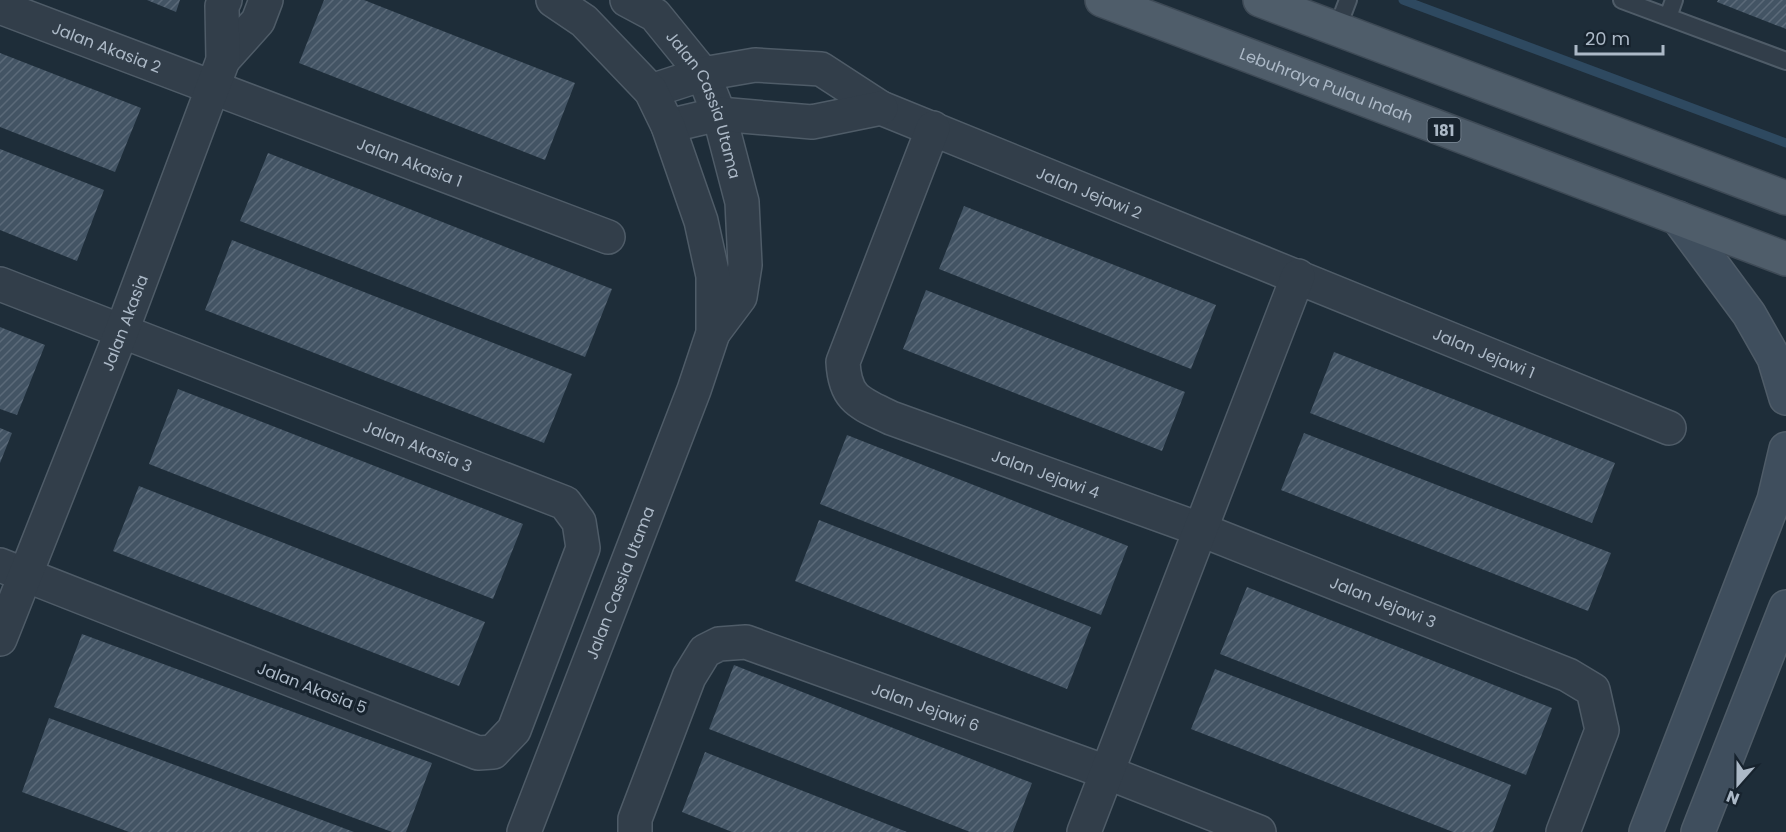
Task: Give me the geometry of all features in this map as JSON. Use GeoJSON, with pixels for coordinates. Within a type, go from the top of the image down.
{"type":"FeatureCollection","features":[{"type":"Feature","properties":{"kind":"main road","name":"Lebuhraya Pulau Indah"},"geometry":{"type":"LineString","coordinates":[[1102,0],[1786,260]]}},
{"type":"Feature","properties":{"kind":"main road"},"geometry":{"type":"LineString","coordinates":[[1260,0],[1343,15],[1786,198]]}},
{"type":"Feature","properties":{"kind":"main road"},"geometry":{"type":"LineString","coordinates":[[1678,218],[1749,315],[1774,358],[1786,398]]}},
{"type":"Feature","properties":{"kind":"main road"},"geometry":{"type":"LineString","coordinates":[[1646,832],[1774,500],[1786,449]]}},
{"type":"Feature","properties":{"kind":"main road"},"geometry":{"type":"LineString","coordinates":[[1698,832],[1786,607]]}},
{"type":"Feature","properties":{"kind":"street","name":"Jalan Akasia"},"geometry":{"type":"LineString","coordinates":[[0,639],[13,570],[121,333],[218,74],[222,6],[225,0]]}},
{"type":"Feature","properties":{"kind":"street"},"geometry":{"type":"LineString","coordinates":[[218,74],[258,21],[266,0]]}},
{"type":"Feature","properties":{"kind":"street","name":"Jalan Cassia Utama"},"geometry":{"type":"LineString","coordinates":[[553,0],[584,21],[651,92],[668,126],[701,221],[713,276],[713,333]]}},
{"type":"Feature","properties":{"kind":"street","name":"Jalan Cassia Utama"},"geometry":{"type":"LineString","coordinates":[[524,832],[690,402],[713,333],[740,297],[745,265],[742,202],[719,114],[703,74],[655,15],[627,0]]}},
{"type":"Feature","properties":{"kind":"street","name":"Jalan Akasia 2"},"geometry":{"type":"LineString","coordinates":[[0,7],[218,74]]}},
{"type":"Feature","properties":{"kind":"street","name":"Jalan Jejawi 2"},"geometry":{"type":"LineString","coordinates":[[651,92],[703,74],[755,65],[821,69],[880,108],[1298,276]]}},
{"type":"Feature","properties":{"kind":"street","name":"Jalan Akasia 1"},"geometry":{"type":"LineString","coordinates":[[218,74],[608,237]]}},
{"type":"Feature","properties":{"kind":"street"},"geometry":{"type":"LineString","coordinates":[[668,126],[719,114],[812,122],[880,108]]}},
{"type":"Feature","properties":{"kind":"street","name":"Jalan Jejawi 4"},"geometry":{"type":"LineString","coordinates":[[933,128],[843,362],[844,380],[849,392],[863,405],[891,418],[1199,529]]}},
{"type":"Feature","properties":{"kind":"street"},"geometry":{"type":"LineString","coordinates":[[1084,832],[1298,276]]}},
{"type":"Feature","properties":{"kind":"street","name":"Jalan Jejawi 1"},"geometry":{"type":"LineString","coordinates":[[1298,276],[1669,428]]}},
{"type":"Feature","properties":{"kind":"street","name":"Jalan Akasia 3"},"geometry":{"type":"LineString","coordinates":[[0,284],[121,333],[565,503],[579,522],[583,548],[544,651]]}},
{"type":"Feature","properties":{"kind":"street","name":"Jalan Jejawi 3"},"geometry":{"type":"LineString","coordinates":[[1199,529],[1568,675],[1593,690],[1602,730],[1563,832]]}},
{"type":"Feature","properties":{"kind":"street","name":"Jalan Akasia 5"},"geometry":{"type":"LineString","coordinates":[[13,570],[478,753],[493,752],[514,730],[544,651]]}},
{"type":"Feature","properties":{"kind":"street","name":"Jalan Jejawi 6"},"geometry":{"type":"LineString","coordinates":[[635,832],[635,819],[689,677],[705,651],[719,644],[746,642],[1106,772],[1259,832]]}},
{"type":"Feature","properties":{"kind":"lane"},"geometry":{"type":"LineString","coordinates":[[1622,0],[1786,61]]}},
{"type":"Feature","properties":{"kind":"lane"},"geometry":{"type":"LineString","coordinates":[[1668,17],[1674,0]]}},
{"type":"Feature","properties":{"kind":"building"},"geometry":{"type":"Polygon","coordinates":[[[147,0],[180,0],[176,12],[147,0]]]}},
{"type":"Feature","properties":{"kind":"building"},"geometry":{"type":"Polygon","coordinates":[[[324,0],[364,0],[575,83],[545,160],[299,63],[324,0]]]}},
{"type":"Feature","properties":{"kind":"building"},"geometry":{"type":"Polygon","coordinates":[[[1718,0],[1786,0],[1786,29],[1717,2],[1718,0]]]}},
{"type":"Feature","properties":{"kind":"building"},"geometry":{"type":"Polygon","coordinates":[[[0,53],[141,108],[115,172],[0,127],[0,53]]]}},
{"type":"Feature","properties":{"kind":"building"},"geometry":{"type":"Polygon","coordinates":[[[0,149],[104,190],[77,261],[0,230],[0,149]]]}},
{"type":"Feature","properties":{"kind":"building"},"geometry":{"type":"Polygon","coordinates":[[[268,153],[612,289],[585,357],[240,221],[268,153]]]}},
{"type":"Feature","properties":{"kind":"building"},"geometry":{"type":"Polygon","coordinates":[[[964,206],[1216,305],[1191,369],[939,269],[964,206]]]}},
{"type":"Feature","properties":{"kind":"building"},"geometry":{"type":"Polygon","coordinates":[[[232,240],[572,374],[544,443],[205,310],[232,240]]]}},
{"type":"Feature","properties":{"kind":"building"},"geometry":{"type":"Polygon","coordinates":[[[926,290],[1185,392],[1162,451],[903,349],[926,290]]]}},
{"type":"Feature","properties":{"kind":"building"},"geometry":{"type":"Polygon","coordinates":[[[0,327],[45,345],[17,415],[0,409],[0,327]]]}},
{"type":"Feature","properties":{"kind":"building"},"geometry":{"type":"Polygon","coordinates":[[[1334,352],[1615,463],[1592,523],[1310,413],[1334,352]]]}},
{"type":"Feature","properties":{"kind":"building"},"geometry":{"type":"Polygon","coordinates":[[[178,389],[523,524],[493,599],[149,464],[178,389]]]}},
{"type":"Feature","properties":{"kind":"building"},"geometry":{"type":"Polygon","coordinates":[[[0,428],[12,433],[0,463],[0,428]]]}},
{"type":"Feature","properties":{"kind":"building"},"geometry":{"type":"Polygon","coordinates":[[[1304,433],[1611,553],[1588,611],[1281,490],[1304,433]]]}},
{"type":"Feature","properties":{"kind":"building"},"geometry":{"type":"Polygon","coordinates":[[[847,435],[1128,546],[1101,615],[820,504],[847,435]]]}},
{"type":"Feature","properties":{"kind":"building"},"geometry":{"type":"Polygon","coordinates":[[[139,486],[485,622],[459,686],[113,551],[139,486]]]}},
{"type":"Feature","properties":{"kind":"building"},"geometry":{"type":"Polygon","coordinates":[[[819,520],[1091,627],[1067,689],[795,581],[819,520]]]}},
{"type":"Feature","properties":{"kind":"building"},"geometry":{"type":"Polygon","coordinates":[[[1247,587],[1552,708],[1526,775],[1220,654],[1247,587]]]}},
{"type":"Feature","properties":{"kind":"building"},"geometry":{"type":"Polygon","coordinates":[[[82,634],[432,763],[406,832],[392,832],[54,707],[82,634]]]}},
{"type":"Feature","properties":{"kind":"building"},"geometry":{"type":"Polygon","coordinates":[[[734,665],[1032,783],[1013,832],[970,832],[709,729],[734,665]]]}},
{"type":"Feature","properties":{"kind":"building"},"geometry":{"type":"Polygon","coordinates":[[[1215,669],[1511,785],[1493,832],[1453,832],[1191,729],[1215,669]]]}},
{"type":"Feature","properties":{"kind":"building"},"geometry":{"type":"Polygon","coordinates":[[[49,718],[354,832],[129,832],[22,792],[49,718]]]}},
{"type":"Feature","properties":{"kind":"building"},"geometry":{"type":"Polygon","coordinates":[[[705,752],[907,832],[732,832],[682,812],[705,752]]]}},
{"type":"Feature","properties":{"kind":"waterway"},"geometry":{"type":"LineString","coordinates":[[1403,0],[1786,143]]}}]}
